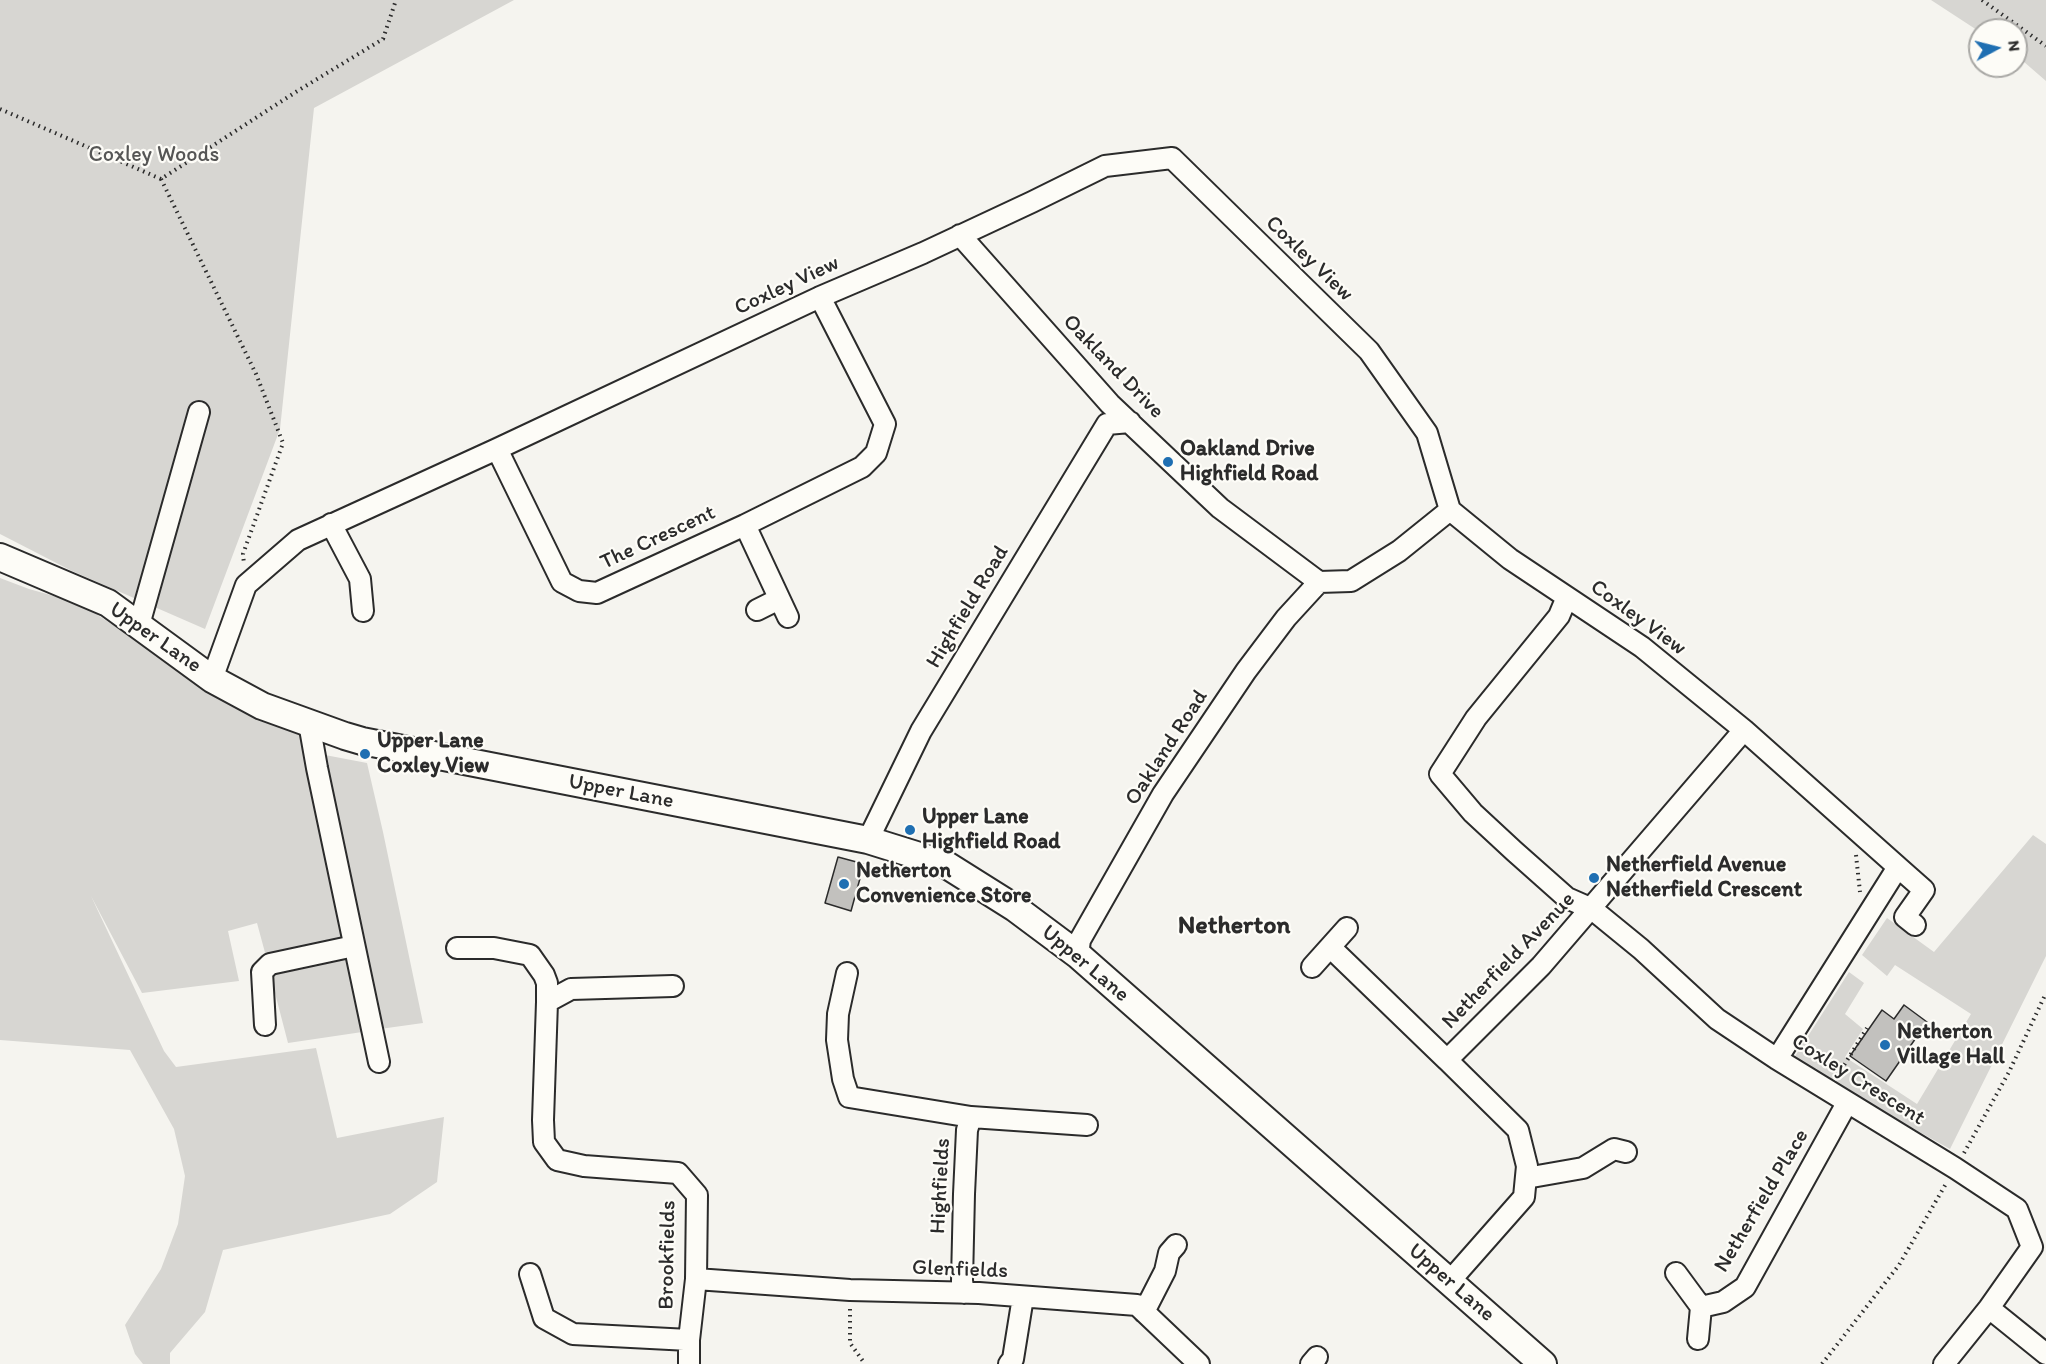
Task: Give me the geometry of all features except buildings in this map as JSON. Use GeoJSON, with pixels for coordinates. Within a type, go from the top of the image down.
{"type":"FeatureCollection","features":[{"type":"Feature","properties":{"kind":"main road","name":"Upper Lane"},"geometry":{"type":"LineString","coordinates":[[0,557],[108,603],[212,679],[262,706],[362,741],[868,840],[945,864],[1015,908],[1078,955],[1543,1364]]}},
{"type":"Feature","properties":{"kind":"street","name":"Coxley View"},"geometry":{"type":"LineString","coordinates":[[212,679],[246,585],[298,540],[1105,166],[1172,158],[1369,351],[1427,433],[1450,510],[1510,559],[1642,647],[1744,730],[1924,890],[1905,917],[1915,925]]}},
{"type":"Feature","properties":{"kind":"street","name":"Oakland Drive"},"geometry":{"type":"LineString","coordinates":[[960,235],[1110,404],[1220,508],[1319,582]]}},
{"type":"Feature","properties":{"kind":"street","name":"The Crescent"},"geometry":{"type":"LineString","coordinates":[[497,449],[562,582],[579,591],[597,593],[745,525],[862,467],[876,453],[885,424],[820,297]]}},
{"type":"Feature","properties":{"kind":"street"},"geometry":{"type":"LineString","coordinates":[[139,625],[199,412]]}},
{"type":"Feature","properties":{"kind":"street","name":"Highfield Road"},"geometry":{"type":"LineString","coordinates":[[868,840],[921,730],[1107,424],[1130,422]]}},
{"type":"Feature","properties":{"kind":"street"},"geometry":{"type":"LineString","coordinates":[[1319,582],[1351,581],[1399,551],[1450,510]]}},
{"type":"Feature","properties":{"kind":"street"},"geometry":{"type":"LineString","coordinates":[[331,524],[360,579],[363,610]]}},
{"type":"Feature","properties":{"kind":"street","name":"The Crescent"},"geometry":{"type":"LineString","coordinates":[[745,525],[788,617]]}},
{"type":"Feature","properties":{"kind":"street","name":"Oakland Road"},"geometry":{"type":"LineString","coordinates":[[1078,955],[1080,940],[1163,794],[1246,671],[1286,618],[1319,582]]}},
{"type":"Feature","properties":{"kind":"street","name":"Coxley Crescent"},"geometry":{"type":"LineString","coordinates":[[1567,597],[1558,616],[1476,718],[1440,774],[1473,813],[1567,898],[1592,909],[1641,949],[1717,1019],[2017,1209],[2032,1247],[1989,1308],[1944,1364]]}},
{"type":"Feature","properties":{"kind":"street"},"geometry":{"type":"LineString","coordinates":[[757,610],[779,599]]}},
{"type":"Feature","properties":{"kind":"street"},"geometry":{"type":"LineString","coordinates":[[309,723],[379,1062]]}},
{"type":"Feature","properties":{"kind":"street","name":"Netherfield Avenue"},"geometry":{"type":"LineString","coordinates":[[1447,1060],[1541,966],[1744,730]]}},
{"type":"Feature","properties":{"kind":"street"},"geometry":{"type":"LineString","coordinates":[[1777,1059],[1898,867]]}},
{"type":"Feature","properties":{"kind":"street"},"geometry":{"type":"LineString","coordinates":[[1312,967],[1347,928]]}},
{"type":"Feature","properties":{"kind":"street"},"geometry":{"type":"LineString","coordinates":[[265,1025],[262,972],[270,964],[354,946]]}},
{"type":"Feature","properties":{"kind":"street","name":"Netherfield Avenue"},"geometry":{"type":"LineString","coordinates":[[1330,947],[1518,1130],[1527,1166],[1524,1197],[1449,1282]]}},
{"type":"Feature","properties":{"kind":"street","name":"Brookfields"},"geometry":{"type":"LineString","coordinates":[[457,948],[494,948],[530,955],[544,975],[548,1002],[544,1143],[557,1160],[584,1166],[678,1173],[697,1195],[696,1279],[689,1340],[689,1364]]}},
{"type":"Feature","properties":{"kind":"street","name":"Highfields"},"geometry":{"type":"LineString","coordinates":[[847,972],[838,1014],[837,1040],[843,1079],[849,1097],[971,1117],[1087,1125]]}},
{"type":"Feature","properties":{"kind":"street"},"geometry":{"type":"LineString","coordinates":[[548,1002],[571,989],[673,986]]}},
{"type":"Feature","properties":{"kind":"street","name":"Netherfield Place"},"geometry":{"type":"LineString","coordinates":[[1701,1307],[1723,1302],[1744,1287],[1847,1103]]}},
{"type":"Feature","properties":{"kind":"street","name":"Highfields"},"geometry":{"type":"LineString","coordinates":[[964,1293],[962,1281],[964,1194],[967,1130],[971,1117]]}},
{"type":"Feature","properties":{"kind":"street"},"geometry":{"type":"LineString","coordinates":[[1526,1179],[1583,1168],[1614,1149],[1626,1152]]}},
{"type":"Feature","properties":{"kind":"street"},"geometry":{"type":"LineString","coordinates":[[1144,1312],[1165,1271],[1169,1253],[1176,1245]]}},
{"type":"Feature","properties":{"kind":"street"},"geometry":{"type":"LineString","coordinates":[[1676,1273],[1701,1307],[1698,1339]]}},
{"type":"Feature","properties":{"kind":"street","name":"Brookfields"},"geometry":{"type":"LineString","coordinates":[[530,1275],[544,1318],[573,1334],[689,1340]]}},
{"type":"Feature","properties":{"kind":"street","name":"Glenfields"},"geometry":{"type":"LineString","coordinates":[[696,1279],[850,1290],[964,1293],[1137,1305],[1199,1364]]}},
{"type":"Feature","properties":{"kind":"street"},"geometry":{"type":"LineString","coordinates":[[1009,1364],[1013,1359],[1023,1297]]}},
{"type":"Feature","properties":{"kind":"street"},"geometry":{"type":"LineString","coordinates":[[1989,1308],[2046,1354]]}},
{"type":"Feature","properties":{"kind":"path"},"geometry":{"type":"LineString","coordinates":[[161,179],[298,90],[383,39],[396,0]]}},
{"type":"Feature","properties":{"kind":"path"},"geometry":{"type":"LineString","coordinates":[[1982,0],[2046,46]]}},
{"type":"Feature","properties":{"kind":"path"},"geometry":{"type":"LineString","coordinates":[[0,109],[161,179],[256,374],[283,442],[243,554],[246,585]]}},
{"type":"Feature","properties":{"kind":"path"},"geometry":{"type":"LineString","coordinates":[[1853,827],[1863,923]]}},
{"type":"Feature","properties":{"kind":"path"},"geometry":{"type":"LineString","coordinates":[[1828,1091],[1867,1028]]}},
{"type":"Feature","properties":{"kind":"path"},"geometry":{"type":"LineString","coordinates":[[850,1290],[850,1343],[865,1364]]}},
{"type":"Feature","properties":{"kind":"green space","name":"Coxley Woods"},"geometry":{"type":"Polygon","coordinates":[[[0,0],[514,0],[314,108],[280,429],[205,629],[72,571],[0,534],[0,0]]]}},
{"type":"Feature","properties":{"kind":"green space"},"geometry":{"type":"Polygon","coordinates":[[[1931,0],[2046,0],[2046,81],[2028,65],[2028,18],[1968,18],[1968,24],[1931,0]]]}},
{"type":"Feature","properties":{"kind":"green space"},"geometry":{"type":"Polygon","coordinates":[[[0,578],[79,603],[236,704],[302,730],[304,751],[367,763],[383,832],[423,1023],[380,1029],[359,934],[267,960],[257,923],[228,931],[239,981],[142,993],[91,896],[164,1051],[176,1067],[316,1048],[337,1138],[444,1117],[437,1182],[390,1214],[223,1250],[205,1312],[170,1353],[170,1364],[143,1364],[135,1354],[125,1325],[161,1269],[178,1224],[185,1176],[174,1129],[130,1050],[0,1040],[0,578]]]}},
{"type":"Feature","properties":{"kind":"green space"},"geometry":{"type":"Polygon","coordinates":[[[2033,835],[2046,844],[2046,956],[1950,1149],[1792,1061],[1849,972],[1864,983],[1845,1014],[1863,1029],[1845,1057],[1917,1104],[1971,1014],[1895,965],[1887,976],[1862,955],[1887,918],[1934,952],[2033,835]]]}},
{"type":"Feature","properties":{"kind":"green space"},"geometry":{"type":"Polygon","coordinates":[[[351,956],[369,1031],[288,1043],[269,970],[351,956]]]}},
{"type":"Feature","properties":{"kind":"place","name":"Oakland Drive Highfield Road"},"geometry":{"type":"Point","coordinates":[1168,462]}},
{"type":"Feature","properties":{"kind":"place","name":"Upper Lane Coxley View"},"geometry":{"type":"Point","coordinates":[365,754]}},
{"type":"Feature","properties":{"kind":"place","name":"Upper Lane Highfield Road"},"geometry":{"type":"Point","coordinates":[910,830]}},
{"type":"Feature","properties":{"kind":"place","name":"Netherfield Avenue Netherfield Crescent"},"geometry":{"type":"Point","coordinates":[1594,878]}},
{"type":"Feature","properties":{"kind":"place","name":"Netherton Convenience Store"},"geometry":{"type":"Point","coordinates":[844,884]}},
{"type":"Feature","properties":{"kind":"place","name":"Netherton Village Hall"},"geometry":{"type":"Point","coordinates":[1885,1045]}},
{"type":"Feature","properties":{"kind":"district","name":"Netherton"},"geometry":{"type":"Point","coordinates":[1234,926]}}]}
